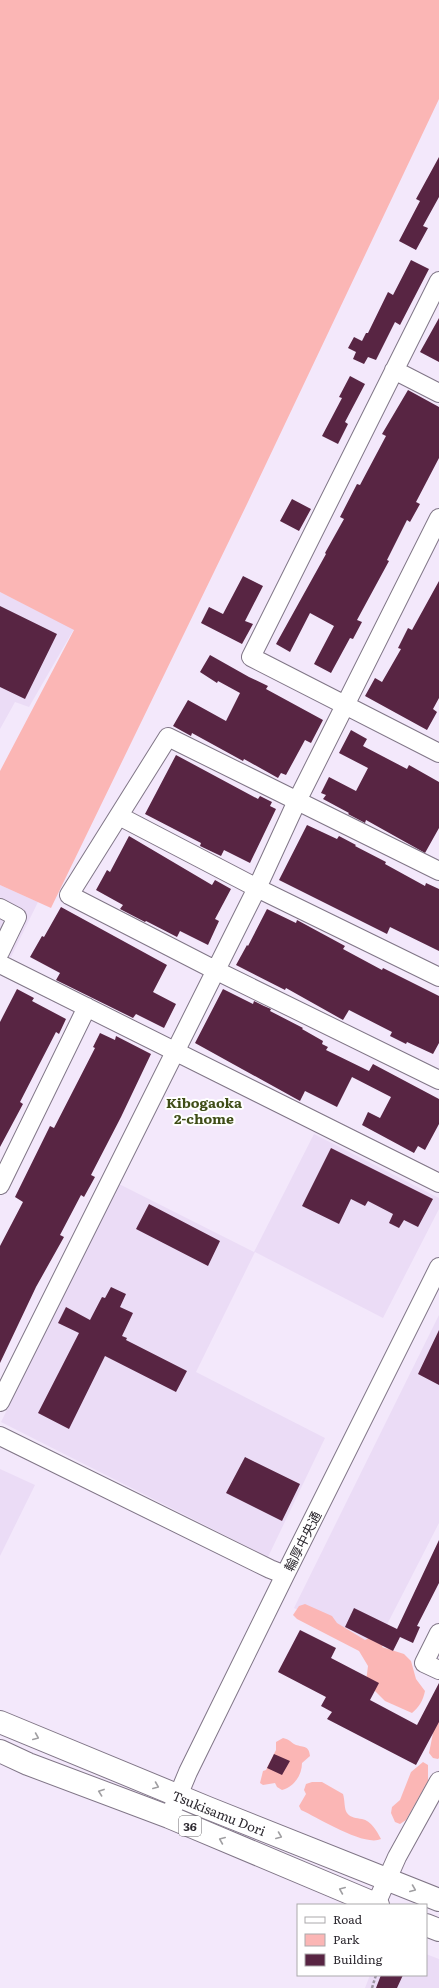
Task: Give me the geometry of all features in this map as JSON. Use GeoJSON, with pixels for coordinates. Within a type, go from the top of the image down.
{"type":"FeatureCollection","features":[{"type":"Feature","properties":{"kind":"highway","name":"Tsukisamu Dori"},"geometry":{"type":"LineString","coordinates":[[0,1722],[439,1900]]}},
{"type":"Feature","properties":{"kind":"highway","name":"Tsukisamu Dori"},"geometry":{"type":"LineString","coordinates":[[0,1752],[28,1764],[169,1816],[375,1904]]}},
{"type":"Feature","properties":{"kind":"highway"},"geometry":{"type":"LineString","coordinates":[[427,1925],[439,1930]]}},
{"type":"Feature","properties":{"kind":"street"},"geometry":{"type":"LineString","coordinates":[[439,281],[251,657],[344,706],[439,753]]}},
{"type":"Feature","properties":{"kind":"street"},"geometry":{"type":"LineString","coordinates":[[394,370],[439,392]]}},
{"type":"Feature","properties":{"kind":"street"},"geometry":{"type":"LineString","coordinates":[[0,1402],[257,888],[297,801],[439,518]]}},
{"type":"Feature","properties":{"kind":"street"},"geometry":{"type":"LineString","coordinates":[[439,871],[168,737],[69,895],[215,970],[439,1080]]}},
{"type":"Feature","properties":{"kind":"street"},"geometry":{"type":"LineString","coordinates":[[119,816],[257,888],[439,977]]}},
{"type":"Feature","properties":{"kind":"street"},"geometry":{"type":"LineString","coordinates":[[0,908],[17,917],[0,952]]}},
{"type":"Feature","properties":{"kind":"street"},"geometry":{"type":"LineString","coordinates":[[0,964],[439,1183]]}},
{"type":"Feature","properties":{"kind":"street"},"geometry":{"type":"LineString","coordinates":[[0,1185],[87,1007]]}},
{"type":"Feature","properties":{"kind":"street","name":"輪厚中央通"},"geometry":{"type":"LineString","coordinates":[[169,1816],[285,1575],[439,1267]]}},
{"type":"Feature","properties":{"kind":"street"},"geometry":{"type":"LineString","coordinates":[[0,1436],[285,1575]]}},
{"type":"Feature","properties":{"kind":"street"},"geometry":{"type":"LineString","coordinates":[[439,1633],[424,1663],[439,1670]]}},
{"type":"Feature","properties":{"kind":"street"},"geometry":{"type":"LineString","coordinates":[[377,1904],[397,1857],[439,1781]]}},
{"type":"Feature","properties":{"kind":"path"},"geometry":{"type":"LineString","coordinates":[[372,1988],[376,1976]]}},
{"type":"Feature","properties":{"kind":"shaded area"},"geometry":{"type":"Polygon","coordinates":[[[0,592],[74,629],[29,707],[15,702],[0,729],[0,592]]]}},
{"type":"Feature","properties":{"kind":"shaded area"},"geometry":{"type":"Polygon","coordinates":[[[0,885],[38,902],[11,957],[0,956],[0,885]]]}},
{"type":"Feature","properties":{"kind":"shaded area"},"geometry":{"type":"Polygon","coordinates":[[[314,1134],[439,1198],[439,1209],[383,1318],[255,1252],[196,1372],[325,1438],[268,1557],[1,1422],[119,1184],[254,1252],[314,1134]]]}},
{"type":"Feature","properties":{"kind":"shaded area"},"geometry":{"type":"Polygon","coordinates":[[[439,1315],[439,1523],[375,1648],[294,1608],[439,1315]]]}},
{"type":"Feature","properties":{"kind":"shaded area"},"geometry":{"type":"Polygon","coordinates":[[[0,1469],[35,1485],[0,1556],[0,1469]]]}},
{"type":"Feature","properties":{"kind":"shaded area"},"geometry":{"type":"Polygon","coordinates":[[[427,1954],[439,1959],[439,1988],[365,1988],[370,1976],[427,1976],[427,1954]]]}},
{"type":"Feature","properties":{"kind":"green space"},"geometry":{"type":"Polygon","coordinates":[[[0,0],[439,0],[439,99],[247,504],[51,908],[0,885],[0,771],[74,630],[0,592],[0,0]]]}},
{"type":"Feature","properties":{"kind":"green space"},"geometry":{"type":"Polygon","coordinates":[[[305,1604],[332,1616],[337,1623],[365,1640],[388,1629],[386,1641],[382,1647],[404,1654],[411,1661],[416,1679],[425,1691],[422,1701],[417,1708],[412,1713],[385,1701],[366,1682],[368,1666],[359,1651],[297,1619],[293,1615],[299,1606],[305,1604]]]}},
{"type":"Feature","properties":{"kind":"green space"},"geometry":{"type":"Polygon","coordinates":[[[439,1721],[438,1759],[433,1758],[429,1753],[434,1728],[439,1721]]]}},
{"type":"Feature","properties":{"kind":"green space"},"geometry":{"type":"Polygon","coordinates":[[[283,1738],[294,1744],[307,1748],[310,1756],[302,1763],[301,1772],[294,1783],[282,1790],[277,1787],[275,1783],[263,1785],[260,1783],[263,1771],[266,1770],[276,1750],[276,1742],[283,1738]]]}},
{"type":"Feature","properties":{"kind":"green space"},"geometry":{"type":"Polygon","coordinates":[[[423,1762],[428,1765],[428,1781],[406,1820],[400,1824],[395,1822],[391,1813],[392,1807],[400,1800],[411,1772],[423,1762]]]}},
{"type":"Feature","properties":{"kind":"green space"},"geometry":{"type":"Polygon","coordinates":[[[312,1782],[322,1782],[343,1794],[347,1813],[352,1817],[365,1820],[371,1824],[381,1839],[364,1839],[341,1830],[301,1810],[299,1806],[306,1794],[304,1790],[306,1784],[312,1782]]]}},
{"type":"Feature","properties":{"kind":"building"},"geometry":{"type":"Polygon","coordinates":[[[439,157],[439,197],[423,226],[428,228],[416,250],[399,241],[420,201],[416,199],[439,157]]]}},
{"type":"Feature","properties":{"kind":"building"},"geometry":{"type":"Polygon","coordinates":[[[411,260],[429,269],[400,325],[395,322],[376,360],[368,357],[364,364],[353,359],[356,352],[348,348],[354,337],[362,341],[366,333],[368,333],[388,292],[393,295],[411,260]]]}},
{"type":"Feature","properties":{"kind":"building"},"geometry":{"type":"Polygon","coordinates":[[[439,318],[439,362],[420,352],[439,318]]]}},
{"type":"Feature","properties":{"kind":"building"},"geometry":{"type":"Polygon","coordinates":[[[350,376],[365,384],[345,422],[348,424],[338,444],[322,436],[342,398],[339,397],[350,376]]]}},
{"type":"Feature","properties":{"kind":"building"},"geometry":{"type":"Polygon","coordinates":[[[408,390],[439,407],[439,458],[416,502],[420,504],[410,522],[407,520],[387,560],[389,561],[357,620],[362,622],[353,639],[350,638],[331,673],[314,664],[334,626],[310,613],[290,652],[276,644],[326,554],[325,553],[344,519],[340,517],[357,484],[360,485],[386,436],[382,434],[408,390]]]}},
{"type":"Feature","properties":{"kind":"building"},"geometry":{"type":"Polygon","coordinates":[[[292,499],[311,509],[299,531],[280,521],[292,499]]]}},
{"type":"Feature","properties":{"kind":"building"},"geometry":{"type":"Polygon","coordinates":[[[243,576],[263,586],[245,621],[253,624],[242,644],[201,623],[209,607],[223,614],[243,576]]]}},
{"type":"Feature","properties":{"kind":"building"},"geometry":{"type":"Polygon","coordinates":[[[439,581],[439,698],[433,709],[437,712],[427,730],[365,696],[375,678],[382,682],[401,649],[398,648],[408,628],[412,630],[439,581]]]}},
{"type":"Feature","properties":{"kind":"building"},"geometry":{"type":"Polygon","coordinates":[[[0,606],[57,634],[25,699],[0,687],[0,606]]]}},
{"type":"Feature","properties":{"kind":"building"},"geometry":{"type":"Polygon","coordinates":[[[210,655],[268,686],[266,689],[323,720],[311,743],[305,740],[286,775],[281,773],[278,778],[192,733],[191,736],[173,726],[188,700],[226,721],[240,693],[218,681],[217,683],[200,672],[210,655]]]}},
{"type":"Feature","properties":{"kind":"building"},"geometry":{"type":"Polygon","coordinates":[[[351,730],[367,739],[363,746],[407,769],[409,765],[439,782],[439,828],[425,853],[366,820],[365,823],[348,814],[349,813],[323,799],[326,795],[321,793],[329,777],[356,791],[368,768],[339,753],[351,730]]]}},
{"type":"Feature","properties":{"kind":"building"},"geometry":{"type":"Polygon","coordinates":[[[176,755],[258,799],[260,796],[272,802],[270,806],[276,809],[250,863],[224,850],[221,856],[200,846],[201,843],[145,814],[176,755]]]}},
{"type":"Feature","properties":{"kind":"building"},"geometry":{"type":"Polygon","coordinates":[[[307,825],[337,839],[339,836],[425,886],[426,883],[439,889],[439,951],[390,927],[387,934],[279,880],[307,825]]]}},
{"type":"Feature","properties":{"kind":"building"},"geometry":{"type":"Polygon","coordinates":[[[129,836],[212,885],[215,880],[231,889],[215,919],[219,921],[208,945],[180,931],[177,937],[146,921],[145,922],[120,909],[123,905],[96,890],[107,870],[110,872],[129,836]]]}},
{"type":"Feature","properties":{"kind":"building"},"geometry":{"type":"Polygon","coordinates":[[[61,907],[167,965],[153,992],[176,1004],[164,1028],[136,1014],[133,1018],[56,980],[60,973],[30,957],[42,936],[44,937],[61,907]]]}},
{"type":"Feature","properties":{"kind":"building"},"geometry":{"type":"Polygon","coordinates":[[[267,909],[296,923],[297,920],[345,946],[343,949],[382,970],[383,968],[439,996],[439,1043],[433,1054],[407,1042],[406,1044],[390,1036],[392,1032],[349,1010],[343,1020],[286,988],[285,990],[236,965],[247,945],[248,946],[267,909]]]}},
{"type":"Feature","properties":{"kind":"building"},"geometry":{"type":"Polygon","coordinates":[[[17,989],[34,998],[32,1001],[66,1019],[59,1034],[56,1032],[40,1063],[20,1102],[23,1104],[0,1147],[0,1022],[17,989]]]}},
{"type":"Feature","properties":{"kind":"building"},"geometry":{"type":"Polygon","coordinates":[[[223,989],[253,1004],[254,1001],[271,1009],[270,1011],[303,1028],[302,1029],[323,1041],[322,1044],[328,1047],[326,1050],[369,1071],[373,1064],[439,1099],[439,1124],[425,1150],[418,1146],[414,1153],[362,1125],[368,1112],[380,1118],[391,1097],[352,1077],[337,1107],[305,1091],[300,1101],[195,1043],[223,989]]]}},
{"type":"Feature","properties":{"kind":"building"},"geometry":{"type":"Polygon","coordinates":[[[100,1033],[115,1040],[116,1036],[151,1054],[91,1175],[95,1177],[84,1197],[81,1195],[60,1235],[64,1237],[36,1287],[0,1363],[0,1246],[23,1202],[15,1197],[50,1126],[54,1128],[95,1048],[93,1047],[100,1033]]]}},
{"type":"Feature","properties":{"kind":"building"},"geometry":{"type":"Polygon","coordinates":[[[331,1148],[433,1199],[418,1227],[404,1220],[399,1228],[389,1223],[393,1214],[368,1201],[365,1206],[351,1199],[339,1224],[302,1206],[331,1148]]]}},
{"type":"Feature","properties":{"kind":"building"},"geometry":{"type":"Polygon","coordinates":[[[149,1204],[220,1241],[208,1266],[136,1229],[149,1204]]]}},
{"type":"Feature","properties":{"kind":"building"},"geometry":{"type":"Polygon","coordinates":[[[111,1287],[126,1294],[120,1307],[133,1313],[122,1336],[127,1338],[126,1340],[187,1371],[176,1392],[105,1356],[69,1429],[38,1413],[79,1333],[58,1323],[66,1307],[90,1320],[102,1297],[105,1298],[111,1287]]]}},
{"type":"Feature","properties":{"kind":"building"},"geometry":{"type":"Polygon","coordinates":[[[439,1330],[439,1385],[418,1374],[439,1330]]]}},
{"type":"Feature","properties":{"kind":"building"},"geometry":{"type":"Polygon","coordinates":[[[245,1457],[300,1484],[282,1521],[226,1493],[245,1457]]]}},
{"type":"Feature","properties":{"kind":"building"},"geometry":{"type":"Polygon","coordinates":[[[439,1540],[439,1583],[417,1626],[420,1627],[413,1643],[400,1637],[393,1651],[345,1627],[354,1608],[397,1629],[439,1540]]]}},
{"type":"Feature","properties":{"kind":"building"},"geometry":{"type":"Polygon","coordinates":[[[300,1630],[336,1648],[331,1658],[379,1683],[370,1700],[417,1725],[439,1683],[439,1722],[416,1765],[327,1719],[332,1712],[321,1706],[326,1697],[278,1672],[300,1630]]]}},
{"type":"Feature","properties":{"kind":"building"},"geometry":{"type":"Polygon","coordinates":[[[274,1754],[290,1761],[282,1775],[267,1768],[274,1754]]]}},
{"type":"Feature","properties":{"kind":"building"},"geometry":{"type":"Polygon","coordinates":[[[381,1976],[403,1976],[397,1988],[376,1988],[381,1976]]]}},
{"type":"Feature","properties":{"kind":"district","name":"Kibogaoka 2-chome"},"geometry":{"type":"Point","coordinates":[204,1110]}}]}
